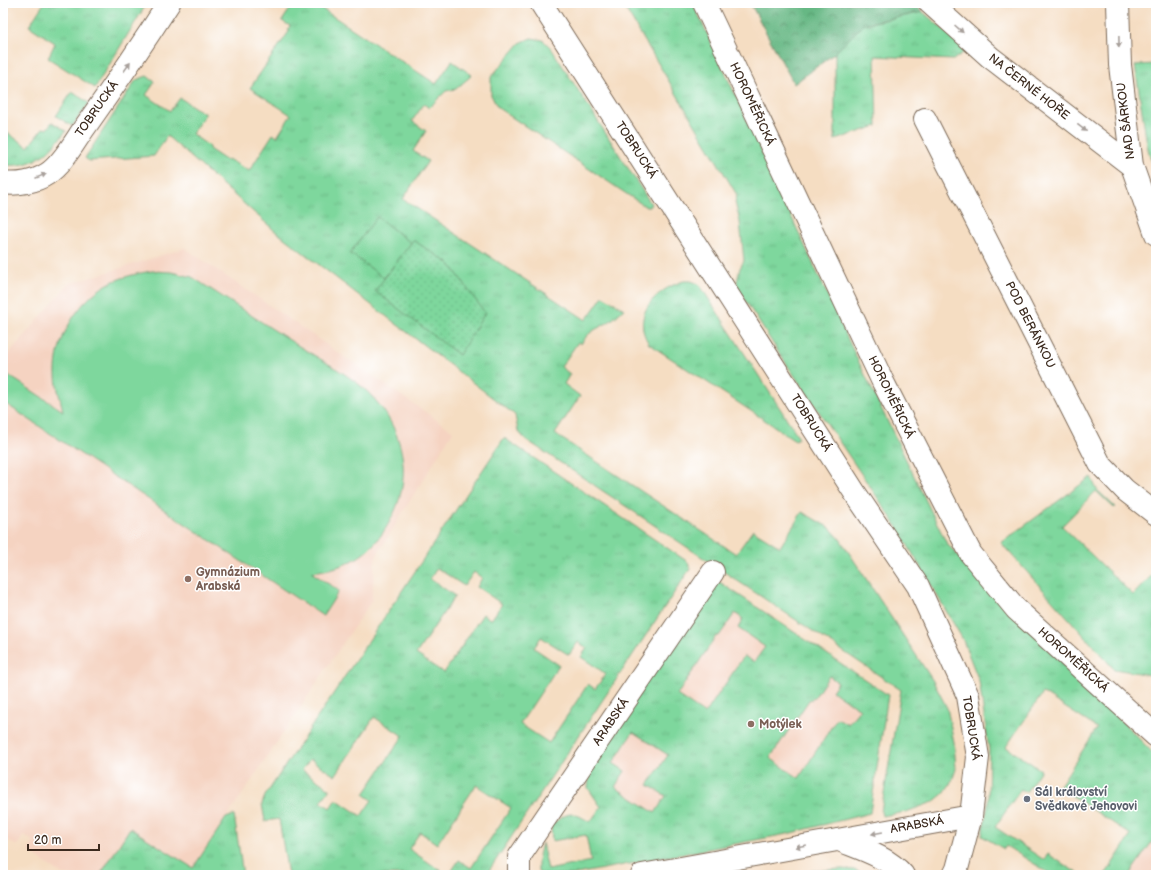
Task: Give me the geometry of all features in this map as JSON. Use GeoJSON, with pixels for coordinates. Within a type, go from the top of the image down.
{"type":"FeatureCollection","features":[{"type":"Feature","properties":{"kind":"street","name":"TOBRUCKÁ"},"geometry":{"type":"LineString","coordinates":[[3,182],[11,184],[27,182],[47,174],[64,156],[140,49],[169,3]]}},
{"type":"Feature","properties":{"kind":"street","name":"TOBRUCKÁ"},"geometry":{"type":"LineString","coordinates":[[541,3],[855,493],[918,586],[968,696],[978,757],[971,816],[957,869],[954,875]]}},
{"type":"Feature","properties":{"kind":"street","name":"HOROMĚŘICKÁ"},"geometry":{"type":"LineString","coordinates":[[704,3],[883,382],[971,554],[1016,609],[1156,736]]}},
{"type":"Feature","properties":{"kind":"street","name":"NA ČERNÉ HOŘE"},"geometry":{"type":"LineString","coordinates":[[930,3],[990,57],[1132,166]]}},
{"type":"Feature","properties":{"kind":"street","name":"NAD ŠÁRKOU"},"geometry":{"type":"LineString","coordinates":[[1118,3],[1120,65],[1132,166],[1156,234]]}},
{"type":"Feature","properties":{"kind":"street","name":"POD BERÁNKOU"},"geometry":{"type":"LineString","coordinates":[[925,119],[1100,464],[1125,490],[1156,514]]}},
{"type":"Feature","properties":{"kind":"street","name":"ARABSKÁ"},"geometry":{"type":"LineString","coordinates":[[519,875],[519,857],[712,572]]}},
{"type":"Feature","properties":{"kind":"street","name":"ARABSKÁ"},"geometry":{"type":"LineString","coordinates":[[642,875],[971,816]]}},
{"type":"Feature","properties":{"kind":"street"},"geometry":{"type":"LineString","coordinates":[[839,840],[882,859],[897,868],[903,875]]}},
{"type":"Feature","properties":{"kind":"shaded area","name":"Gymnázium Arabská"},"geometry":{"type":"Polygon","coordinates":[[[185,248],[453,431],[375,558],[372,600],[193,868],[130,828],[100,875],[63,875],[28,851],[34,842],[24,835],[17,846],[3,837],[3,360],[69,284],[185,248]]]}},
{"type":"Feature","properties":{"kind":"shaded area","name":"Motýlek"},"geometry":{"type":"Polygon","coordinates":[[[718,581],[888,695],[870,813],[787,834],[676,855],[590,760],[718,581]]]}},
{"type":"Feature","properties":{"kind":"shaded area"},"geometry":{"type":"Polygon","coordinates":[[[1156,836],[1156,875],[1129,875],[1156,836]]]}},
{"type":"Feature","properties":{"kind":"green space"},"geometry":{"type":"Polygon","coordinates":[[[44,3],[147,3],[95,88],[48,58],[55,43],[29,26],[44,3]]]}},
{"type":"Feature","properties":{"kind":"green space"},"geometry":{"type":"Polygon","coordinates":[[[282,3],[313,3],[436,84],[452,61],[472,75],[456,89],[446,91],[429,108],[424,104],[412,121],[426,131],[413,151],[428,161],[403,199],[586,320],[603,296],[624,309],[609,322],[590,333],[581,344],[578,342],[561,367],[570,374],[564,384],[580,396],[555,434],[736,554],[753,530],[780,547],[802,512],[830,528],[840,539],[933,681],[947,708],[954,742],[956,769],[952,781],[944,793],[933,802],[906,812],[882,816],[881,812],[901,690],[525,439],[518,431],[515,415],[275,231],[167,136],[154,156],[89,161],[85,158],[136,80],[147,76],[155,82],[146,95],[170,111],[180,98],[205,114],[192,134],[210,147],[209,149],[227,161],[228,159],[249,171],[273,134],[277,137],[291,115],[250,88],[290,30],[288,29],[290,26],[282,21],[290,9],[282,3]]]}},
{"type":"Feature","properties":{"kind":"green space"},"geometry":{"type":"Polygon","coordinates":[[[622,3],[693,3],[850,344],[947,544],[1156,756],[1156,836],[1129,875],[1105,875],[1131,835],[1059,787],[1097,728],[1043,693],[1006,747],[1041,770],[1026,792],[1021,789],[995,827],[1044,860],[1048,854],[1080,875],[1052,875],[1006,846],[1004,849],[982,836],[988,804],[989,750],[979,681],[962,638],[894,522],[777,350],[736,286],[740,268],[744,261],[740,222],[735,202],[737,195],[622,3]]]}},
{"type":"Feature","properties":{"kind":"green space"},"geometry":{"type":"Polygon","coordinates":[[[750,3],[913,3],[923,12],[864,24],[835,53],[794,84],[750,3]]]}},
{"type":"Feature","properties":{"kind":"green space"},"geometry":{"type":"Polygon","coordinates":[[[923,12],[967,50],[953,60],[875,56],[877,126],[835,140],[835,53],[864,24],[923,12]]]}},
{"type":"Feature","properties":{"kind":"green space"},"geometry":{"type":"Polygon","coordinates":[[[531,38],[543,40],[551,48],[651,204],[649,207],[646,207],[498,108],[491,95],[491,77],[520,43],[531,38]]]}},
{"type":"Feature","properties":{"kind":"green space"},"geometry":{"type":"Polygon","coordinates":[[[1156,64],[1156,179],[1147,145],[1135,65],[1156,64]]]}},
{"type":"Feature","properties":{"kind":"green space"},"geometry":{"type":"Polygon","coordinates":[[[72,92],[89,103],[72,126],[56,116],[72,92]]]}},
{"type":"Feature","properties":{"kind":"green space"},"geometry":{"type":"Polygon","coordinates":[[[52,122],[66,131],[46,153],[31,162],[3,165],[3,130],[28,147],[43,128],[47,129],[52,122]]]}},
{"type":"Feature","properties":{"kind":"green space"},"geometry":{"type":"Polygon","coordinates":[[[377,217],[411,243],[384,278],[350,253],[377,217]]]}},
{"type":"Feature","properties":{"kind":"green space"},"geometry":{"type":"Polygon","coordinates":[[[413,240],[450,264],[485,313],[459,355],[375,291],[413,240]]]}},
{"type":"Feature","properties":{"kind":"green space"},"geometry":{"type":"Polygon","coordinates":[[[152,271],[171,272],[192,277],[345,374],[375,399],[386,414],[394,430],[400,446],[403,464],[403,481],[399,499],[385,530],[369,549],[338,567],[311,572],[339,591],[323,616],[3,402],[3,384],[8,375],[63,411],[57,385],[57,356],[66,329],[73,317],[102,287],[123,278],[152,271]]]}},
{"type":"Feature","properties":{"kind":"green space"},"geometry":{"type":"Polygon","coordinates":[[[684,281],[691,281],[699,284],[798,436],[798,439],[795,440],[649,344],[644,333],[644,313],[649,305],[664,290],[684,281]]]}},
{"type":"Feature","properties":{"kind":"green space"},"geometry":{"type":"Polygon","coordinates":[[[504,438],[688,562],[690,569],[486,875],[449,875],[459,860],[471,868],[511,808],[476,785],[437,844],[420,832],[409,849],[447,875],[288,875],[279,819],[265,821],[262,804],[265,796],[504,438]],[[437,568],[430,579],[455,596],[416,654],[444,673],[483,614],[491,620],[502,604],[477,587],[482,578],[474,572],[464,586],[437,568]],[[541,637],[534,648],[559,665],[520,724],[549,743],[588,684],[595,689],[606,674],[581,657],[587,648],[578,642],[569,655],[541,637]],[[374,717],[335,776],[310,759],[302,770],[330,789],[321,802],[330,808],[336,799],[361,816],[372,800],[364,794],[403,736],[374,717]]]}},
{"type":"Feature","properties":{"kind":"green space"},"geometry":{"type":"Polygon","coordinates":[[[1091,477],[1097,490],[1115,507],[1114,508],[1096,491],[1062,526],[1133,595],[1156,571],[1156,676],[1114,669],[1001,543],[1091,477]]]}},
{"type":"Feature","properties":{"kind":"green space","name":"Motýlek"},"geometry":{"type":"Polygon","coordinates":[[[718,581],[888,695],[870,813],[787,834],[571,875],[543,875],[538,871],[538,860],[542,843],[548,870],[591,861],[586,835],[552,841],[551,825],[562,817],[570,814],[574,814],[590,822],[601,807],[588,788],[590,760],[718,581]],[[735,613],[719,636],[716,636],[677,695],[705,714],[744,656],[754,662],[765,647],[738,628],[743,619],[735,613]],[[829,676],[814,698],[809,700],[770,758],[799,778],[837,718],[848,724],[860,709],[832,691],[838,682],[829,676]],[[633,732],[613,763],[625,771],[615,787],[655,813],[666,796],[648,785],[668,755],[633,732]]]}},
{"type":"Feature","properties":{"kind":"green space"},"geometry":{"type":"Polygon","coordinates":[[[234,815],[243,875],[100,875],[130,828],[193,868],[226,818],[234,815]]]}},
{"type":"Feature","properties":{"kind":"green space"},"geometry":{"type":"Polygon","coordinates":[[[842,869],[854,870],[867,875],[811,875],[811,871],[842,869]]]}},
{"type":"Feature","properties":{"kind":"place","name":"Gymnázium Arabská"},"geometry":{"type":"Point","coordinates":[188,579]}},
{"type":"Feature","properties":{"kind":"place","name":"Motýlek"},"geometry":{"type":"Point","coordinates":[751,724]}},
{"type":"Feature","properties":{"kind":"place","name":"Sál království Svědkové Jehovovi"},"geometry":{"type":"Point","coordinates":[1027,799]}}]}
